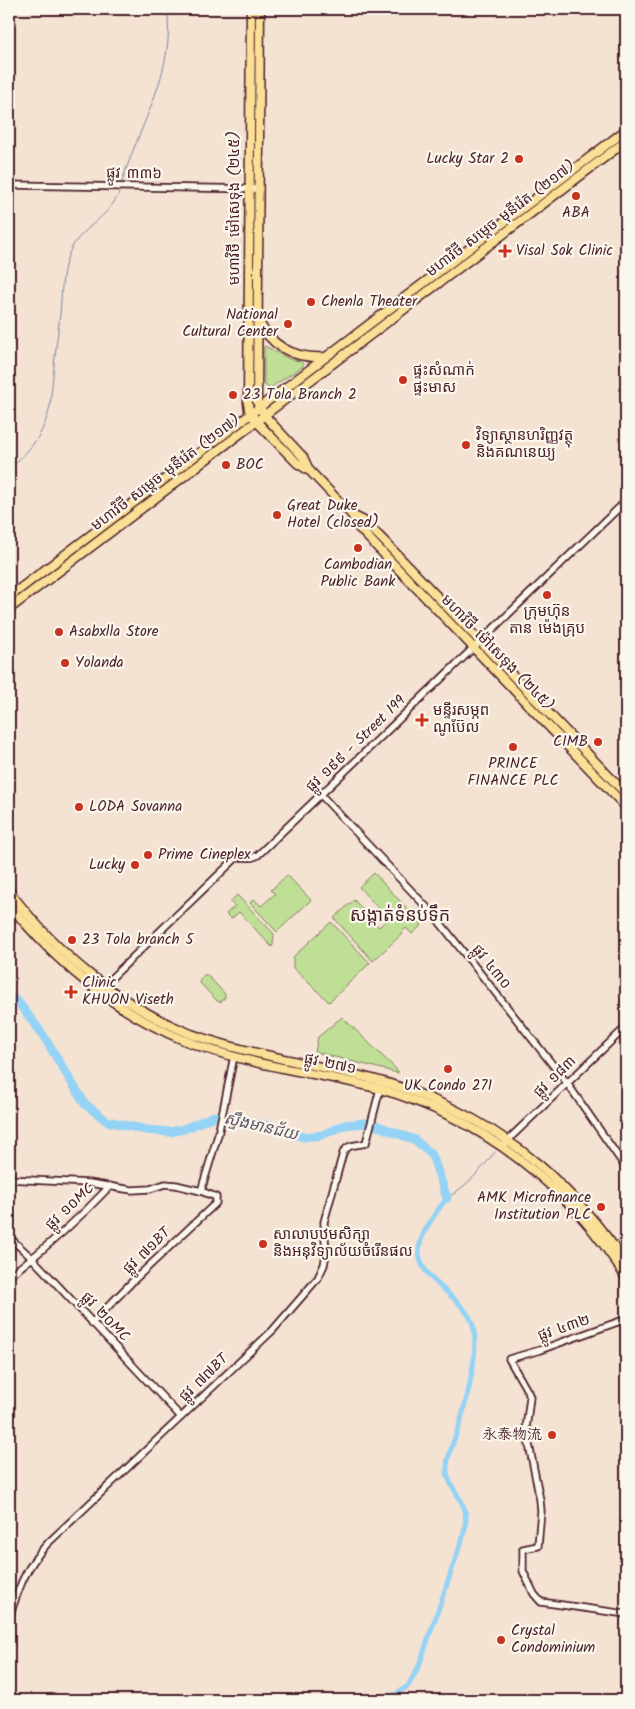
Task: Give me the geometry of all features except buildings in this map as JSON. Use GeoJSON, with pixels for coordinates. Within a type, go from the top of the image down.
{"type":"FeatureCollection","features":[{"type":"Feature","properties":{"kind":"main road","name":"មហាវិថី ម៉ៅសេទុង (២៤៥)"},"geometry":{"type":"LineString","coordinates":[[250,9],[248,403],[251,414],[297,464],[310,471],[352,514],[371,528],[626,794]]}},
{"type":"Feature","properties":{"kind":"main road","name":"មហាវិថី ម៉ៅសេទុង (២៤៥)"},"geometry":{"type":"LineString","coordinates":[[260,9],[257,402],[264,416],[304,457],[310,471]]}},
{"type":"Feature","properties":{"kind":"main road","name":"មហាវិថី សម្តេច មុនីរ៉េត (២១៧)"},"geometry":{"type":"LineString","coordinates":[[9,597],[626,130]]}},
{"type":"Feature","properties":{"kind":"main road","name":"មហាវិថី សម្តេច មុនីរ៉េត (២១៧)"},"geometry":{"type":"LineString","coordinates":[[9,609],[626,142]]}},
{"type":"Feature","properties":{"kind":"main road"},"geometry":{"type":"LineString","coordinates":[[257,318],[269,337],[286,351],[311,358],[326,357]]}},
{"type":"Feature","properties":{"kind":"main road","name":"មហាវិថី ម៉ៅសេទុង (២៤៥)"},"geometry":{"type":"LineString","coordinates":[[352,514],[358,528],[626,807]]}},
{"type":"Feature","properties":{"kind":"main road","name":"ផ្លូវ ២៧១"},"geometry":{"type":"LineString","coordinates":[[9,891],[33,920],[101,989],[150,1014],[193,1034],[236,1048],[382,1081],[407,1089],[473,1118],[506,1144],[562,1197],[592,1230],[626,1278]]}},
{"type":"Feature","properties":{"kind":"main road","name":"ផ្លូវ ២៧១"},"geometry":{"type":"LineString","coordinates":[[9,904],[58,959],[101,989],[130,1013],[168,1033],[208,1049],[234,1056],[380,1089],[441,1112],[506,1144],[540,1165],[562,1184],[592,1217],[626,1263]]}},
{"type":"Feature","properties":{"kind":"street","name":"ផ្លូវ ៣៣៦"},"geometry":{"type":"LineString","coordinates":[[9,185],[259,189]]}},
{"type":"Feature","properties":{"kind":"street","name":"ផ្លូវ ១៩៩ - Street 199"},"geometry":{"type":"LineString","coordinates":[[101,989],[235,859],[242,856],[254,858],[258,855],[626,501]]}},
{"type":"Feature","properties":{"kind":"street","name":"ផ្លូវ ៤៣០"},"geometry":{"type":"LineString","coordinates":[[320,795],[434,915],[568,1083],[626,1168]]}},
{"type":"Feature","properties":{"kind":"street","name":"ផ្លូវ ១៨៣"},"geometry":{"type":"LineString","coordinates":[[506,1144],[626,1027]]}},
{"type":"Feature","properties":{"kind":"street"},"geometry":{"type":"LineString","coordinates":[[202,1191],[218,1134],[234,1056]]}},
{"type":"Feature","properties":{"kind":"street","name":"ផ្លូវ ៧៧BT"},"geometry":{"type":"LineString","coordinates":[[9,1618],[20,1585],[35,1557],[273,1330],[318,1278],[324,1265],[326,1254],[324,1222],[343,1153],[345,1148],[366,1143],[380,1089]]}},
{"type":"Feature","properties":{"kind":"street"},"geometry":{"type":"LineString","coordinates":[[9,1179],[90,1183],[110,1186]]}},
{"type":"Feature","properties":{"kind":"street","name":"ផ្លូវ ១០MC"},"geometry":{"type":"LineString","coordinates":[[9,1276],[33,1259],[110,1186],[132,1190],[150,1189],[165,1184],[202,1191],[216,1197]]}},
{"type":"Feature","properties":{"kind":"street","name":"ផ្លូវ ៧១BT"},"geometry":{"type":"LineString","coordinates":[[92,1323],[132,1282],[216,1203],[216,1197]]}},
{"type":"Feature","properties":{"kind":"street","name":"ផ្លូវ ២០MC"},"geometry":{"type":"LineString","coordinates":[[9,1237],[33,1259],[181,1417]]}},
{"type":"Feature","properties":{"kind":"street","name":"ផ្លូវ ៤៣២"},"geometry":{"type":"LineString","coordinates":[[626,1320],[509,1359],[530,1397],[526,1429],[541,1511],[538,1546],[523,1549],[523,1571],[534,1594],[541,1602],[626,1614]]}},
{"type":"Feature","properties":{"kind":"green space"},"geometry":{"type":"Polygon","coordinates":[[[265,346],[289,359],[300,361],[303,366],[270,388],[264,385],[265,346]]]}},
{"type":"Feature","properties":{"kind":"green space"},"geometry":{"type":"Polygon","coordinates":[[[374,873],[422,925],[412,934],[406,928],[373,961],[334,918],[354,900],[379,927],[388,919],[359,887],[374,873]]]}},
{"type":"Feature","properties":{"kind":"green space"},"geometry":{"type":"Polygon","coordinates":[[[287,875],[311,900],[277,932],[250,903],[254,899],[261,906],[275,894],[271,890],[287,875]]]}},
{"type":"Feature","properties":{"kind":"green space"},"geometry":{"type":"Polygon","coordinates":[[[237,895],[274,934],[272,947],[239,912],[231,919],[226,914],[235,906],[230,902],[237,895]]]}},
{"type":"Feature","properties":{"kind":"green space"},"geometry":{"type":"Polygon","coordinates":[[[331,922],[370,963],[329,1002],[293,968],[293,957],[331,922]]]}},
{"type":"Feature","properties":{"kind":"green space"},"geometry":{"type":"Polygon","coordinates":[[[207,975],[225,994],[221,1002],[217,1001],[200,983],[200,979],[207,975]]]}},
{"type":"Feature","properties":{"kind":"green space"},"geometry":{"type":"Polygon","coordinates":[[[342,1017],[398,1073],[315,1052],[318,1037],[342,1017]]]}},
{"type":"Feature","properties":{"kind":"waterway"},"geometry":{"type":"LineString","coordinates":[[121,185],[161,77],[169,32],[167,9]]}},
{"type":"Feature","properties":{"kind":"waterway"},"geometry":{"type":"LineString","coordinates":[[9,470],[35,441],[47,417],[50,406],[63,280],[68,255],[84,232],[111,206],[120,189]]}},
{"type":"Feature","properties":{"kind":"waterway","name":"ស្ទឹងមានជ័យ"},"geometry":{"type":"LineString","coordinates":[[9,997],[18,1002],[41,1032],[85,1104],[107,1121],[146,1130],[169,1132],[184,1129],[214,1116],[265,1125],[303,1137],[322,1135],[344,1125],[365,1123],[415,1140],[432,1155],[447,1198]]}},
{"type":"Feature","properties":{"kind":"waterway"},"geometry":{"type":"LineString","coordinates":[[447,1198],[473,1177],[495,1152]]}},
{"type":"Feature","properties":{"kind":"waterway"},"geometry":{"type":"LineString","coordinates":[[380,1700],[394,1695],[408,1686],[419,1666],[466,1524],[465,1511],[448,1478],[447,1466],[469,1387],[474,1358],[474,1332],[472,1322],[459,1303],[426,1271],[421,1262],[419,1251],[425,1230],[447,1198]]}},
{"type":"Feature","properties":{"kind":"place","name":"Lucky Star 2"},"geometry":{"type":"Point","coordinates":[519,159]}},
{"type":"Feature","properties":{"kind":"place","name":"ABA"},"geometry":{"type":"Point","coordinates":[576,196]}},
{"type":"Feature","properties":{"kind":"place","name":"Visal Sok Clinic"},"geometry":{"type":"Point","coordinates":[505,251]}},
{"type":"Feature","properties":{"kind":"place","name":"Chenla Theater"},"geometry":{"type":"Point","coordinates":[311,302]}},
{"type":"Feature","properties":{"kind":"place","name":"National Cultural Center"},"geometry":{"type":"Point","coordinates":[288,324]}},
{"type":"Feature","properties":{"kind":"place","name":"ផ្ទះសំណាក់ ផ្ទះមាស"},"geometry":{"type":"Point","coordinates":[403,380]}},
{"type":"Feature","properties":{"kind":"place","name":"23 Tola Branch 2"},"geometry":{"type":"Point","coordinates":[233,395]}},
{"type":"Feature","properties":{"kind":"place","name":"វិទ្យាស្ថានហរិញ្ញវត្ថុ និងគណនេយ្យ"},"geometry":{"type":"Point","coordinates":[466,445]}},
{"type":"Feature","properties":{"kind":"place","name":"BOC"},"geometry":{"type":"Point","coordinates":[226,465]}},
{"type":"Feature","properties":{"kind":"place","name":"Great Duke Hotel (closed)"},"geometry":{"type":"Point","coordinates":[277,515]}},
{"type":"Feature","properties":{"kind":"place","name":"Cambodian Public Bank"},"geometry":{"type":"Point","coordinates":[358,548]}},
{"type":"Feature","properties":{"kind":"place","name":"ក្រុមហ៊ុន តាន ម៉េងគ្រុប"},"geometry":{"type":"Point","coordinates":[547,595]}},
{"type":"Feature","properties":{"kind":"place","name":"Asabxlla Store"},"geometry":{"type":"Point","coordinates":[59,632]}},
{"type":"Feature","properties":{"kind":"place","name":"Yolanda"},"geometry":{"type":"Point","coordinates":[65,663]}},
{"type":"Feature","properties":{"kind":"place","name":"មន្ទីរសម្ភព ណូប៊ែល"},"geometry":{"type":"Point","coordinates":[422,720]}},
{"type":"Feature","properties":{"kind":"place","name":"CIMB"},"geometry":{"type":"Point","coordinates":[598,742]}},
{"type":"Feature","properties":{"kind":"place","name":"PRINCE FINANCE PLC"},"geometry":{"type":"Point","coordinates":[513,747]}},
{"type":"Feature","properties":{"kind":"place","name":"LODA Sovanna"},"geometry":{"type":"Point","coordinates":[79,807]}},
{"type":"Feature","properties":{"kind":"place","name":"Prime Cineplex"},"geometry":{"type":"Point","coordinates":[148,855]}},
{"type":"Feature","properties":{"kind":"place","name":"Lucky"},"geometry":{"type":"Point","coordinates":[135,865]}},
{"type":"Feature","properties":{"kind":"place","name":"23 Tola branch 5"},"geometry":{"type":"Point","coordinates":[72,940]}},
{"type":"Feature","properties":{"kind":"place","name":"Clinic KHUON Viseth"},"geometry":{"type":"Point","coordinates":[71,992]}},
{"type":"Feature","properties":{"kind":"place","name":"UK Condo 271"},"geometry":{"type":"Point","coordinates":[448,1069]}},
{"type":"Feature","properties":{"kind":"place","name":"AMK Microfinance Institution PLC"},"geometry":{"type":"Point","coordinates":[601,1207]}},
{"type":"Feature","properties":{"kind":"place","name":"សាលាបឋមសិក្សា និងអនុវិទ្យាល័យចំរើនផល"},"geometry":{"type":"Point","coordinates":[263,1244]}},
{"type":"Feature","properties":{"kind":"place","name":"永泰物流"},"geometry":{"type":"Point","coordinates":[552,1435]}},
{"type":"Feature","properties":{"kind":"place","name":"Crystal Condominium"},"geometry":{"type":"Point","coordinates":[501,1640]}},
{"type":"Feature","properties":{"kind":"district","name":"សង្កាត់ទំនប់ទឹក"},"geometry":{"type":"Point","coordinates":[400,916]}}]}
